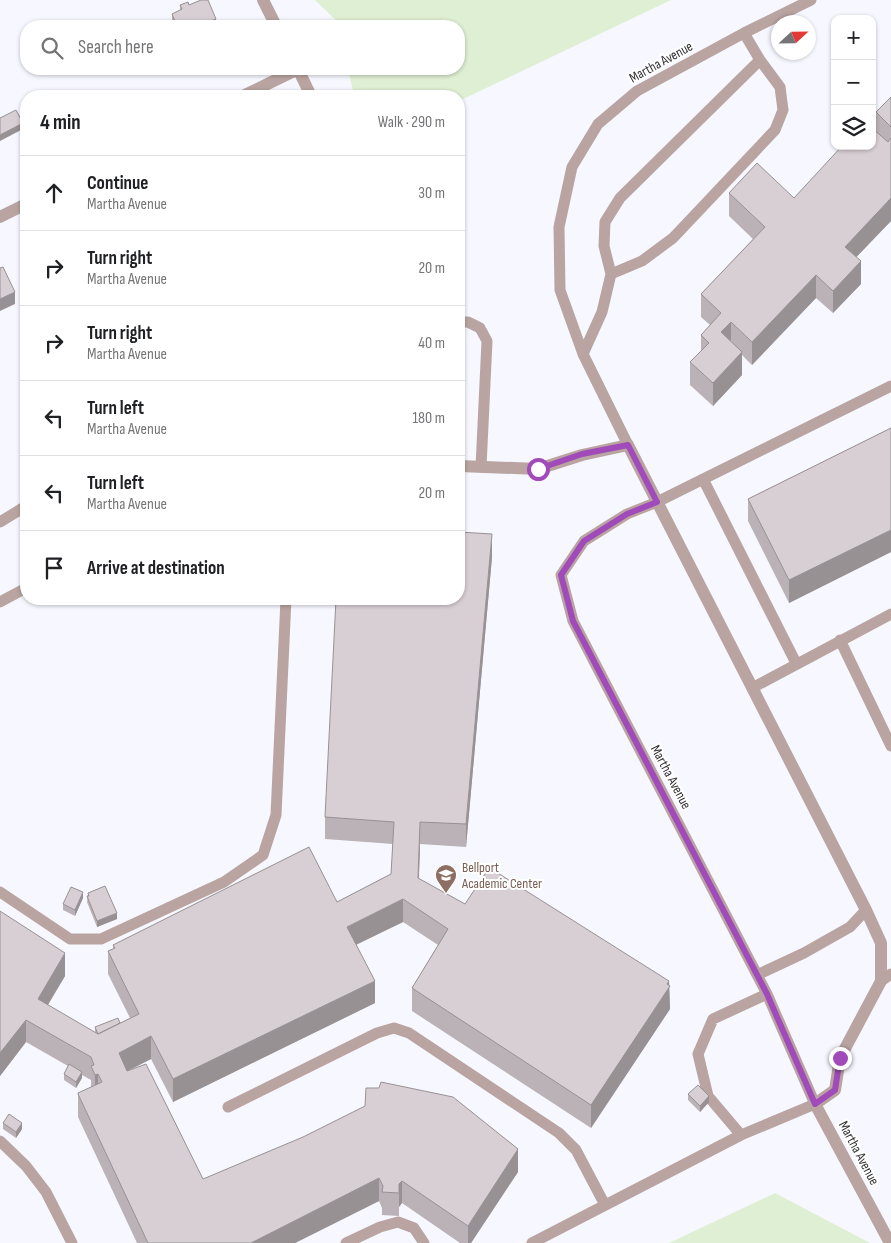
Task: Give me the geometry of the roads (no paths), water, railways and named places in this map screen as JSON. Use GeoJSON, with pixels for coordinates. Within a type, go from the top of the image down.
{"type":"FeatureCollection","features":[{"type":"Feature","properties":{"kind":"street"},"geometry":{"type":"LineString","coordinates":[[263,0],[273,20]]}},
{"type":"Feature","properties":{"kind":"street"},"geometry":{"type":"LineString","coordinates":[[255,90],[286,75]]}},
{"type":"Feature","properties":{"kind":"street"},"geometry":{"type":"LineString","coordinates":[[301,75],[308,90]]}},
{"type":"Feature","properties":{"kind":"street"},"geometry":{"type":"LineString","coordinates":[[0,217],[20,207]]}},
{"type":"Feature","properties":{"kind":"street"},"geometry":{"type":"LineString","coordinates":[[465,466],[538,469],[582,454],[628,445]]}},
{"type":"Feature","properties":{"kind":"street","name":"Martha Avenue"},"geometry":{"type":"LineString","coordinates":[[628,445],[866,910],[881,943],[886,977],[840,1058],[835,1090],[815,1104],[890,1243]]}},
{"type":"Feature","properties":{"kind":"lane","name":"Martha Avenue"},"geometry":{"type":"LineString","coordinates":[[628,445],[583,354],[560,290],[559,227],[572,167],[598,124],[637,91],[744,33],[811,0]]}},
{"type":"Feature","properties":{"kind":"lane"},"geometry":{"type":"LineString","coordinates":[[611,274],[642,261],[673,238],[774,130],[783,110],[780,87],[760,60],[744,33]]}},
{"type":"Feature","properties":{"kind":"lane"},"geometry":{"type":"LineString","coordinates":[[583,354],[602,312],[611,274],[604,246],[604,222],[620,198],[760,60]]}},
{"type":"Feature","properties":{"kind":"lane"},"geometry":{"type":"LineString","coordinates":[[465,322],[480,328],[487,341],[481,467]]}},
{"type":"Feature","properties":{"kind":"lane"},"geometry":{"type":"LineString","coordinates":[[657,502],[891,386]]}},
{"type":"Feature","properties":{"kind":"lane"},"geometry":{"type":"LineString","coordinates":[[703,480],[796,663]]}},
{"type":"Feature","properties":{"kind":"lane","name":"Martha Avenue"},"geometry":{"type":"LineString","coordinates":[[657,502],[627,514],[584,541],[561,575],[573,621],[767,994],[815,1104]]}},
{"type":"Feature","properties":{"kind":"lane"},"geometry":{"type":"LineString","coordinates":[[0,522],[20,510]]}},
{"type":"Feature","properties":{"kind":"lane"},"geometry":{"type":"LineString","coordinates":[[0,602],[20,591]]}},
{"type":"Feature","properties":{"kind":"lane"},"geometry":{"type":"LineString","coordinates":[[0,892],[70,939],[101,939],[224,882],[263,854],[276,815],[286,605]]}},
{"type":"Feature","properties":{"kind":"lane"},"geometry":{"type":"LineString","coordinates":[[752,688],[891,614]]}},
{"type":"Feature","properties":{"kind":"lane"},"geometry":{"type":"LineString","coordinates":[[840,640],[891,746]]}},
{"type":"Feature","properties":{"kind":"lane"},"geometry":{"type":"LineString","coordinates":[[757,975],[804,953],[850,927],[866,910]]}},
{"type":"Feature","properties":{"kind":"lane"},"geometry":{"type":"LineString","coordinates":[[741,1135],[708,1096],[698,1054],[713,1019],[767,994]]}},
{"type":"Feature","properties":{"kind":"lane"},"geometry":{"type":"LineString","coordinates":[[228,1107],[377,1033],[394,1028],[409,1033],[559,1133],[576,1150],[606,1205]]}},
{"type":"Feature","properties":{"kind":"lane"},"geometry":{"type":"LineString","coordinates":[[532,1243],[741,1135],[815,1104]]}},
{"type":"Feature","properties":{"kind":"lane"},"geometry":{"type":"LineString","coordinates":[[0,1141],[26,1166],[46,1192],[72,1243]]}},
{"type":"Feature","properties":{"kind":"lane"},"geometry":{"type":"LineString","coordinates":[[346,1243],[380,1227],[398,1222],[414,1228],[424,1243]]}},
{"type":"Feature","properties":{"kind":"place","name":"Bellport Academic Center"},"geometry":{"type":"Point","coordinates":[446,894]}}]}
